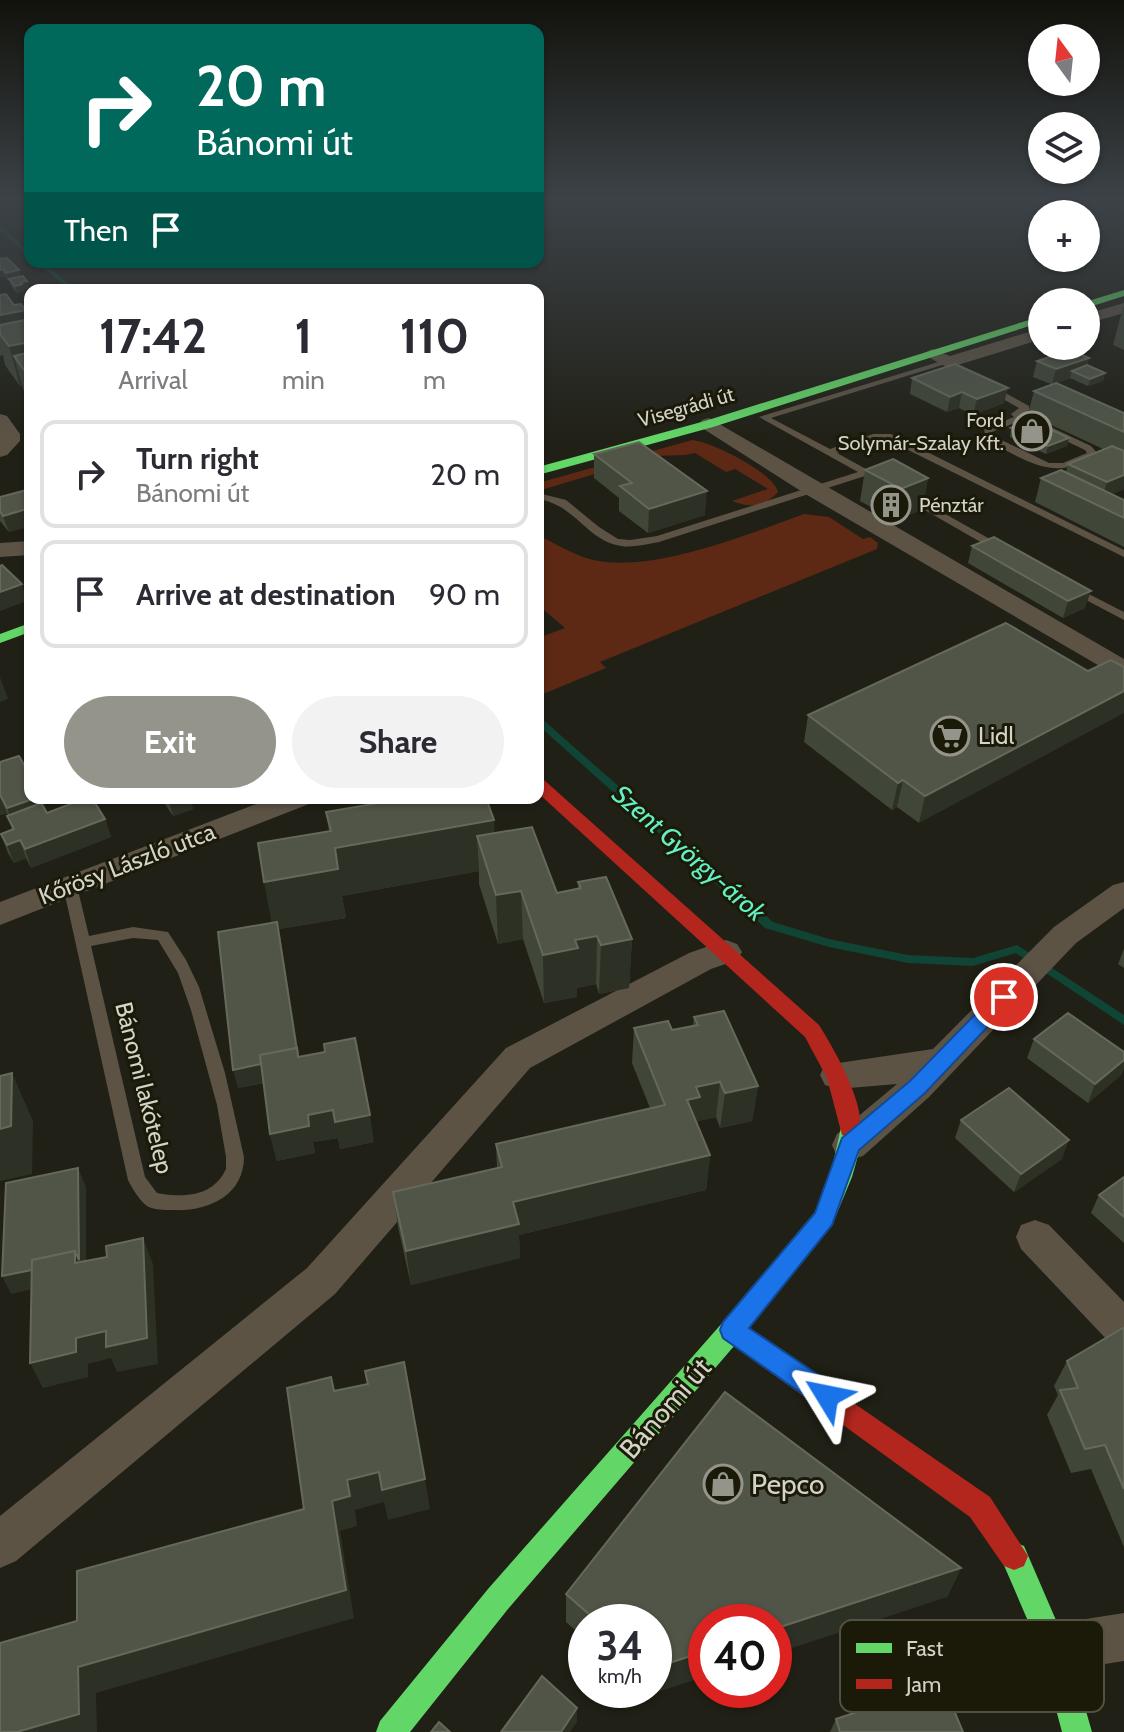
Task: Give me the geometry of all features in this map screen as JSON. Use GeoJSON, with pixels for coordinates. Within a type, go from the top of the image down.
{"type":"FeatureCollection","features":[{"type":"Feature","properties":{"kind":"main road"},"geometry":{"type":"LineString","coordinates":[[1100,301],[1124,293]]}},
{"type":"Feature","properties":{"kind":"main road","name":"Visegrádi út"},"geometry":{"type":"LineString","coordinates":[[544,469],[709,424],[759,414],[942,362],[1028,325]]}},
{"type":"Feature","properties":{"kind":"main road"},"geometry":{"type":"LineString","coordinates":[[0,639],[24,629]]}},
{"type":"Feature","properties":{"kind":"main road"},"geometry":{"type":"LineString","coordinates":[[544,790],[812,1031],[828,1054],[837,1075],[850,1126],[850,1145]]}},
{"type":"Feature","properties":{"kind":"main road","name":"Bánomi út"},"geometry":{"type":"LineString","coordinates":[[391,1732],[498,1599],[732,1330],[824,1218],[850,1145]]}},
{"type":"Feature","properties":{"kind":"main road"},"geometry":{"type":"LineString","coordinates":[[732,1330],[973,1500],[1017,1560],[1042,1620]]}},
{"type":"Feature","properties":{"kind":"main road"},"geometry":{"type":"LineString","coordinates":[[1072,1712],[1077,1732]]}},
{"type":"Feature","properties":{"kind":"street"},"geometry":{"type":"LineString","coordinates":[[1100,315],[1124,308]]}},
{"type":"Feature","properties":{"kind":"street","name":"Visegrádi út"},"geometry":{"type":"LineString","coordinates":[[942,362],[1028,337]]}},
{"type":"Feature","properties":{"kind":"street"},"geometry":{"type":"LineString","coordinates":[[0,420],[10,434],[10,441],[2,450]]}},
{"type":"Feature","properties":{"kind":"street"},"geometry":{"type":"LineString","coordinates":[[709,424],[815,490],[1124,670]]}},
{"type":"Feature","properties":{"kind":"street"},"geometry":{"type":"LineString","coordinates":[[0,550],[24,548]]}},
{"type":"Feature","properties":{"kind":"street","name":"Kőrösy László utca"},"geometry":{"type":"LineString","coordinates":[[0,914],[283,804]]}},
{"type":"Feature","properties":{"kind":"street","name":"Bánomi út"},"geometry":{"type":"LineString","coordinates":[[850,1145],[917,1087],[1065,935],[1124,893]]}},
{"type":"Feature","properties":{"kind":"street"},"geometry":{"type":"LineString","coordinates":[[0,1545],[321,1281],[518,1058],[700,961],[726,952]]}},
{"type":"Feature","properties":{"kind":"street"},"geometry":{"type":"LineString","coordinates":[[837,1075],[897,1070],[943,1060]]}},
{"type":"Feature","properties":{"kind":"street"},"geometry":{"type":"LineString","coordinates":[[1035,1237],[1124,1330]]}},
{"type":"Feature","properties":{"kind":"street"},"geometry":{"type":"LineString","coordinates":[[1104,1640],[1124,1637]]}},
{"type":"Feature","properties":{"kind":"lane"},"geometry":{"type":"LineString","coordinates":[[978,383],[1021,403],[1026,408],[1016,414],[1088,448],[1093,454],[1064,466],[1047,466],[989,438],[987,431],[1022,417]]}},
{"type":"Feature","properties":{"kind":"lane"},"geometry":{"type":"LineString","coordinates":[[759,414],[1015,557]]}},
{"type":"Feature","properties":{"kind":"lane"},"geometry":{"type":"LineString","coordinates":[[829,453],[876,436],[888,436],[1124,554]]}},
{"type":"Feature","properties":{"kind":"lane"},"geometry":{"type":"LineString","coordinates":[[544,497],[561,500],[614,541],[636,543],[659,539],[866,473]]}},
{"type":"Feature","properties":{"kind":"lane"},"geometry":{"type":"LineString","coordinates":[[1056,580],[1124,617]]}},
{"type":"Feature","properties":{"kind":"lane","name":"Bánomi lakótelep"},"geometry":{"type":"LineString","coordinates":[[70,886],[137,1180],[152,1200],[180,1206],[207,1200],[226,1186],[236,1167],[234,1136],[187,974],[163,936],[145,931],[131,932],[84,943]]}},
{"type":"Feature","properties":{"kind":"shaded area"},"geometry":{"type":"Polygon","coordinates":[[[692,440],[741,459],[774,484],[778,492],[768,501],[756,505],[732,501],[768,489],[735,469],[726,472],[695,453],[651,457],[544,489],[544,481],[692,440]]]}},
{"type":"Feature","properties":{"kind":"shaded area"},"geometry":{"type":"Polygon","coordinates":[[[804,514],[829,517],[863,539],[870,537],[878,543],[877,549],[600,662],[606,668],[544,694],[544,636],[565,628],[544,610],[544,538],[583,557],[607,562],[634,562],[694,551],[804,514]]]}},
{"type":"Feature","properties":{"kind":"building"},"geometry":{"type":"Polygon","coordinates":[[[24,278],[27,281],[15,286],[9,279],[24,278]]]}},
{"type":"Feature","properties":{"kind":"building"},"geometry":{"type":"Polygon","coordinates":[[[6,294],[14,305],[21,304],[24,310],[0,315],[0,295],[6,294]]]}},
{"type":"Feature","properties":{"kind":"building"},"geometry":{"type":"Polygon","coordinates":[[[24,320],[24,343],[9,346],[0,334],[0,325],[24,320]]]}},
{"type":"Feature","properties":{"kind":"building"},"geometry":{"type":"Polygon","coordinates":[[[24,354],[24,370],[14,356],[24,354]]]}},
{"type":"Feature","properties":{"kind":"building"},"geometry":{"type":"Polygon","coordinates":[[[1040,360],[1083,360],[1056,369],[1037,361],[1040,360]]]}},
{"type":"Feature","properties":{"kind":"building"},"geometry":{"type":"Polygon","coordinates":[[[955,364],[1008,388],[977,399],[962,392],[950,397],[912,378],[955,364]]]}},
{"type":"Feature","properties":{"kind":"building"},"geometry":{"type":"Polygon","coordinates":[[[1087,365],[1105,373],[1090,379],[1072,371],[1087,365]]]}},
{"type":"Feature","properties":{"kind":"building"},"geometry":{"type":"Polygon","coordinates":[[[1056,383],[1124,413],[1124,432],[1034,391],[1056,383]]]}},
{"type":"Feature","properties":{"kind":"building"},"geometry":{"type":"Polygon","coordinates":[[[1032,421],[1069,438],[1048,446],[1011,428],[1032,421]]]}},
{"type":"Feature","properties":{"kind":"building"},"geometry":{"type":"Polygon","coordinates":[[[639,442],[707,491],[649,509],[620,486],[632,483],[594,454],[639,442]]]}},
{"type":"Feature","properties":{"kind":"building"},"geometry":{"type":"Polygon","coordinates":[[[1112,446],[1124,451],[1124,475],[1107,482],[1068,464],[1112,446]]]}},
{"type":"Feature","properties":{"kind":"building"},"geometry":{"type":"Polygon","coordinates":[[[893,459],[928,478],[901,489],[865,470],[893,459]]]}},
{"type":"Feature","properties":{"kind":"building"},"geometry":{"type":"Polygon","coordinates":[[[1061,470],[1124,500],[1124,518],[1041,478],[1061,470]]]}},
{"type":"Feature","properties":{"kind":"building"},"geometry":{"type":"Polygon","coordinates":[[[24,491],[24,510],[3,516],[0,497],[24,491]]]}},
{"type":"Feature","properties":{"kind":"building"},"geometry":{"type":"Polygon","coordinates":[[[994,537],[1091,591],[1068,601],[972,546],[994,537]]]}},
{"type":"Feature","properties":{"kind":"building"},"geometry":{"type":"Polygon","coordinates":[[[2,565],[22,584],[0,592],[2,565]]]}},
{"type":"Feature","properties":{"kind":"building","name":"Lidl"},"geometry":{"type":"Polygon","coordinates":[[[1006,623],[1088,671],[1111,660],[1124,667],[1124,691],[925,796],[903,780],[898,783],[808,715],[1006,623]]]}},
{"type":"Feature","properties":{"kind":"building"},"geometry":{"type":"Polygon","coordinates":[[[19,756],[24,765],[24,802],[7,808],[0,795],[0,762],[19,756]]]}},
{"type":"Feature","properties":{"kind":"building"},"geometry":{"type":"Polygon","coordinates":[[[38,804],[47,813],[70,804],[96,804],[105,819],[25,849],[20,840],[7,845],[1,834],[14,829],[7,816],[38,804]]]}},
{"type":"Feature","properties":{"kind":"building"},"geometry":{"type":"Polygon","coordinates":[[[373,804],[488,804],[494,820],[335,848],[338,869],[264,882],[258,843],[331,831],[326,812],[373,804]]]}},
{"type":"Feature","properties":{"kind":"building"},"geometry":{"type":"Polygon","coordinates":[[[532,827],[557,893],[581,888],[578,882],[606,877],[632,939],[601,945],[597,936],[575,940],[578,948],[543,955],[521,891],[496,895],[477,836],[532,827]]]}},
{"type":"Feature","properties":{"kind":"building"},"geometry":{"type":"Polygon","coordinates":[[[277,922],[297,1048],[260,1055],[261,1064],[233,1070],[218,932],[277,922]]]}},
{"type":"Feature","properties":{"kind":"building"},"geometry":{"type":"Polygon","coordinates":[[[724,1011],[758,1086],[725,1093],[720,1082],[696,1087],[700,1097],[687,1100],[710,1155],[513,1202],[519,1224],[406,1251],[393,1192],[502,1167],[496,1144],[665,1105],[634,1028],[668,1021],[672,1030],[698,1025],[694,1017],[724,1011]]]}},
{"type":"Feature","properties":{"kind":"building"},"geometry":{"type":"Polygon","coordinates":[[[1068,1013],[1124,1052],[1124,1060],[1095,1084],[1034,1039],[1068,1013]]]}},
{"type":"Feature","properties":{"kind":"building"},"geometry":{"type":"Polygon","coordinates":[[[355,1038],[370,1115],[335,1122],[333,1110],[308,1115],[309,1126],[270,1134],[260,1055],[297,1048],[298,1057],[325,1052],[324,1044],[355,1038]]]}},
{"type":"Feature","properties":{"kind":"building"},"geometry":{"type":"Polygon","coordinates":[[[12,1073],[11,1126],[0,1129],[0,1076],[12,1073]]]}},
{"type":"Feature","properties":{"kind":"building"},"geometry":{"type":"Polygon","coordinates":[[[1009,1088],[1069,1140],[1021,1174],[961,1120],[1009,1088]]]}},
{"type":"Feature","properties":{"kind":"building"},"geometry":{"type":"Polygon","coordinates":[[[78,1168],[79,1260],[75,1251],[32,1260],[32,1270],[2,1276],[6,1183],[78,1168]]]}},
{"type":"Feature","properties":{"kind":"building"},"geometry":{"type":"Polygon","coordinates":[[[1124,1177],[1124,1217],[1099,1195],[1124,1177]]]}},
{"type":"Feature","properties":{"kind":"building"},"geometry":{"type":"Polygon","coordinates":[[[143,1238],[147,1338],[106,1347],[106,1331],[76,1338],[76,1352],[30,1363],[32,1260],[75,1251],[75,1263],[107,1257],[106,1246],[143,1238]]]}},
{"type":"Feature","properties":{"kind":"building"},"geometry":{"type":"Polygon","coordinates":[[[1123,1328],[1124,1489],[1105,1445],[1085,1449],[1060,1390],[1078,1388],[1067,1361],[1123,1328]]]}},
{"type":"Feature","properties":{"kind":"building"},"geometry":{"type":"Polygon","coordinates":[[[404,1362],[425,1479],[382,1490],[379,1472],[347,1480],[350,1496],[332,1501],[346,1590],[78,1667],[79,1714],[17,1732],[0,1732],[0,1643],[77,1621],[77,1571],[304,1509],[287,1388],[331,1377],[334,1391],[368,1384],[365,1371],[404,1362]]]}},
{"type":"Feature","properties":{"kind":"building"},"geometry":{"type":"Polygon","coordinates":[[[725,1392],[961,1568],[792,1623],[792,1604],[688,1604],[688,1657],[672,1662],[672,1604],[577,1604],[566,1594],[725,1392]]]}},
{"type":"Feature","properties":{"kind":"building"},"geometry":{"type":"Polygon","coordinates":[[[542,1676],[568,1700],[568,1708],[577,1708],[561,1732],[501,1732],[542,1676]]]}},
{"type":"Feature","properties":{"kind":"building"},"geometry":{"type":"Polygon","coordinates":[[[857,1712],[955,1712],[963,1732],[840,1732],[836,1719],[857,1712]]]}},
{"type":"Feature","properties":{"kind":"building"},"geometry":{"type":"Polygon","coordinates":[[[439,1722],[450,1732],[431,1732],[439,1722]]]}},
{"type":"Feature","properties":{"kind":"waterway","name":"Szent György-árok"},"geometry":{"type":"LineString","coordinates":[[59,278],[66,284]]}},
{"type":"Feature","properties":{"kind":"waterway","name":"Szent György-árok"},"geometry":{"type":"LineString","coordinates":[[544,725],[769,925],[829,943],[908,959],[973,962],[1017,949],[1124,1021]]}},
{"type":"Feature","properties":{"kind":"traffic: fast"},"geometry":{"type":"LineString","coordinates":[[1100,301],[1124,293]]}},
{"type":"Feature","properties":{"kind":"traffic: fast"},"geometry":{"type":"LineString","coordinates":[[544,469],[709,424],[1028,323]]}},
{"type":"Feature","properties":{"kind":"traffic: fast"},"geometry":{"type":"LineString","coordinates":[[0,639],[24,629]]}},
{"type":"Feature","properties":{"kind":"traffic: fast"},"geometry":{"type":"LineString","coordinates":[[391,1732],[498,1599],[732,1330],[824,1218],[841,1177],[850,1145],[850,1129]]}},
{"type":"Feature","properties":{"kind":"traffic: fast"},"geometry":{"type":"LineString","coordinates":[[1014,1556],[1042,1620]]}},
{"type":"Feature","properties":{"kind":"traffic: fast"},"geometry":{"type":"LineString","coordinates":[[1072,1712],[1077,1732]]}},
{"type":"Feature","properties":{"kind":"traffic: jam"},"geometry":{"type":"LineString","coordinates":[[544,789],[812,1031],[837,1078],[850,1129]]}},
{"type":"Feature","properties":{"kind":"traffic: jam"},"geometry":{"type":"LineString","coordinates":[[732,1330],[980,1507],[1014,1556]]}},
{"type":"Feature","properties":{"kind":"place","name":"Ford Solymár-Szalay Kft."},"geometry":{"type":"Point","coordinates":[1032,431]}},
{"type":"Feature","properties":{"kind":"place","name":"Pénztár"},"geometry":{"type":"Point","coordinates":[891,505]}},
{"type":"Feature","properties":{"kind":"place","name":"Lidl"},"geometry":{"type":"Point","coordinates":[950,736]}},
{"type":"Feature","properties":{"kind":"place","name":"Pepco"},"geometry":{"type":"Point","coordinates":[723,1484]}},
{"type":"Feature","properties":{"kind":"route"},"geometry":{"type":"LineString","coordinates":[[827,1396],[732,1330],[824,1218],[850,1145],[917,1087],[1004,997]]}}]}
